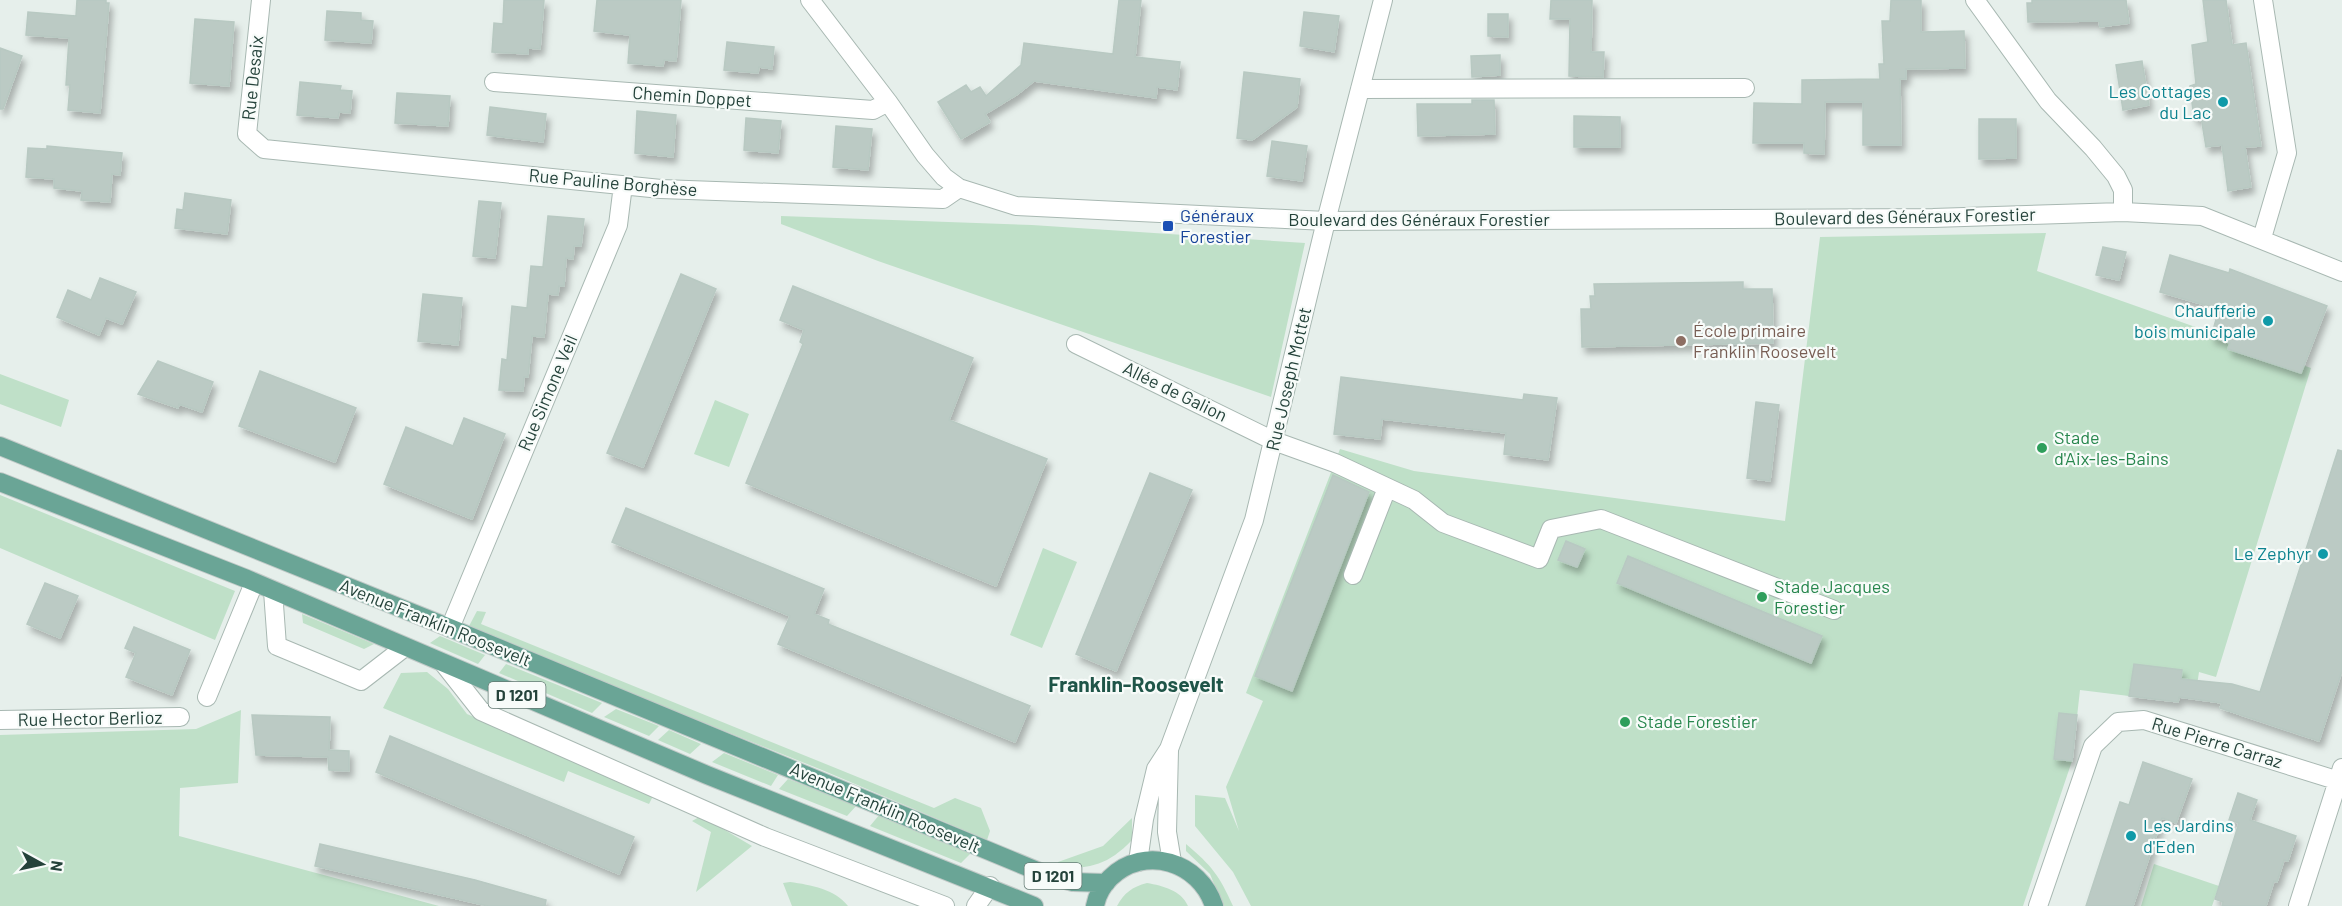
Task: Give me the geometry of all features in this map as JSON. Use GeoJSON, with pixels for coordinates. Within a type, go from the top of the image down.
{"type":"FeatureCollection","features":[{"type":"Feature","properties":{"kind":"main road","name":"Avenue Franklin Roosevelt"},"geometry":{"type":"LineString","coordinates":[[0,446],[450,628],[1047,874],[1073,882],[1106,883]]}},
{"type":"Feature","properties":{"kind":"main road","name":"Avenue Franklin Roosevelt"},"geometry":{"type":"LineString","coordinates":[[0,482],[254,583],[707,775],[990,886],[1034,906]]}},
{"type":"Feature","properties":{"kind":"main road"},"geometry":{"type":"LineString","coordinates":[[1095,906],[1098,893],[1122,869],[1138,862],[1155,860],[1172,862],[1188,870],[1201,881],[1211,895],[1214,906]]}},
{"type":"Feature","properties":{"kind":"street","name":"Rue Desaix"},"geometry":{"type":"LineString","coordinates":[[261,0],[247,134],[264,149]]}},
{"type":"Feature","properties":{"kind":"street","name":"Boulevard des Généraux Forestier"},"geometry":{"type":"LineString","coordinates":[[810,0],[888,102],[925,155],[944,177],[959,188],[1016,206],[1326,221],[1933,218],[2123,212],[2202,216],[2262,238],[2342,272]]}},
{"type":"Feature","properties":{"kind":"street","name":"Rue Joseph Mottet"},"geometry":{"type":"LineString","coordinates":[[1138,862],[1144,819],[1156,769],[1169,749],[1254,520],[1326,221],[1383,0]]}},
{"type":"Feature","properties":{"kind":"street"},"geometry":{"type":"LineString","coordinates":[[1975,0],[2048,101],[2116,176],[2123,190],[2123,212]]}},
{"type":"Feature","properties":{"kind":"street"},"geometry":{"type":"LineString","coordinates":[[2262,238],[2287,153],[2263,0]]}},
{"type":"Feature","properties":{"kind":"street","name":"Chemin Doppet"},"geometry":{"type":"LineString","coordinates":[[494,82],[873,110],[888,102]]}},
{"type":"Feature","properties":{"kind":"street"},"geometry":{"type":"LineString","coordinates":[[1360,89],[1745,88]]}},
{"type":"Feature","properties":{"kind":"street","name":"Rue Pauline Borghèse"},"geometry":{"type":"LineString","coordinates":[[264,149],[661,189],[943,199],[959,188]]}},
{"type":"Feature","properties":{"kind":"street","name":"Rue Simone Veil"},"geometry":{"type":"LineString","coordinates":[[450,628],[618,225],[623,185]]}},
{"type":"Feature","properties":{"kind":"street","name":"Allée de Galion"},"geometry":{"type":"LineString","coordinates":[[1076,344],[1274,441],[1335,463],[1414,500],[1443,523],[1539,559],[1551,529],[1600,519],[1834,610]]}},
{"type":"Feature","properties":{"kind":"street"},"geometry":{"type":"LineString","coordinates":[[1353,575],[1387,488]]}},
{"type":"Feature","properties":{"kind":"street"},"geometry":{"type":"LineString","coordinates":[[207,697],[254,583]]}},
{"type":"Feature","properties":{"kind":"street"},"geometry":{"type":"LineString","coordinates":[[273,591],[277,646],[361,681],[405,647]]}},
{"type":"Feature","properties":{"kind":"street"},"geometry":{"type":"LineString","coordinates":[[444,664],[481,711],[765,837],[945,906]]}},
{"type":"Feature","properties":{"kind":"street","name":"Rue Hector Berlioz"},"geometry":{"type":"LineString","coordinates":[[0,720],[180,717]]}},
{"type":"Feature","properties":{"kind":"street","name":"Rue Pierre Carraz"},"geometry":{"type":"LineString","coordinates":[[2038,906],[2093,746],[2118,722],[2144,720],[2341,777]]}},
{"type":"Feature","properties":{"kind":"street","name":"Rue Joseph Mottet"},"geometry":{"type":"LineString","coordinates":[[1169,749],[1167,832],[1172,862]]}},
{"type":"Feature","properties":{"kind":"street"},"geometry":{"type":"LineString","coordinates":[[2298,906],[2341,777]]}},
{"type":"Feature","properties":{"kind":"street"},"geometry":{"type":"LineString","coordinates":[[976,906],[990,886]]}},
{"type":"Feature","properties":{"kind":"green space"},"geometry":{"type":"Polygon","coordinates":[[[781,216],[1032,225],[1305,243],[1271,397],[878,261],[781,224],[781,216]]]}},
{"type":"Feature","properties":{"kind":"green space","name":"Stade Jacques Forestier"},"geometry":{"type":"Polygon","coordinates":[[[2046,233],[2037,271],[2311,368],[2216,677],[2199,672],[2195,699],[2180,697],[2178,702],[2080,690],[2072,761],[2023,906],[1251,906],[1233,872],[1195,826],[1195,795],[1225,798],[1239,831],[1226,787],[1263,701],[1246,693],[1340,449],[1414,471],[1785,521],[1820,237],[2046,233]]]}},
{"type":"Feature","properties":{"kind":"green space"},"geometry":{"type":"Polygon","coordinates":[[[0,374],[69,400],[61,427],[0,404],[0,374]]]}},
{"type":"Feature","properties":{"kind":"green space"},"geometry":{"type":"Polygon","coordinates":[[[715,400],[749,414],[729,467],[694,454],[715,400]]]}},
{"type":"Feature","properties":{"kind":"green space"},"geometry":{"type":"Polygon","coordinates":[[[0,495],[235,591],[215,640],[0,548],[0,495]]]}},
{"type":"Feature","properties":{"kind":"green space"},"geometry":{"type":"Polygon","coordinates":[[[1043,548],[1077,562],[1042,648],[1010,635],[1043,548]]]}},
{"type":"Feature","properties":{"kind":"green space"},"geometry":{"type":"Polygon","coordinates":[[[477,611],[486,612],[481,624],[934,808],[955,798],[981,808],[990,831],[987,840],[822,770],[468,628],[477,611]]]}},
{"type":"Feature","properties":{"kind":"green space"},"geometry":{"type":"Polygon","coordinates":[[[302,614],[374,644],[364,649],[303,623],[302,614]]]}},
{"type":"Feature","properties":{"kind":"green space"},"geometry":{"type":"Polygon","coordinates":[[[440,636],[485,655],[478,664],[430,643],[440,636]]]}},
{"type":"Feature","properties":{"kind":"green space"},"geometry":{"type":"Polygon","coordinates":[[[506,664],[602,703],[592,713],[499,673],[506,664]]]}},
{"type":"Feature","properties":{"kind":"green space"},"geometry":{"type":"Polygon","coordinates":[[[427,672],[448,689],[467,714],[653,796],[649,804],[568,771],[564,782],[383,708],[401,673],[427,672]]]}},
{"type":"Feature","properties":{"kind":"green space"},"geometry":{"type":"Polygon","coordinates":[[[616,709],[659,726],[649,736],[604,717],[616,709]]]}},
{"type":"Feature","properties":{"kind":"green space"},"geometry":{"type":"Polygon","coordinates":[[[241,710],[238,783],[180,788],[179,836],[439,906],[0,906],[0,735],[196,729],[241,710]]]}},
{"type":"Feature","properties":{"kind":"green space"},"geometry":{"type":"Polygon","coordinates":[[[669,730],[701,744],[690,754],[658,740],[669,730]]]}},
{"type":"Feature","properties":{"kind":"green space"},"geometry":{"type":"Polygon","coordinates":[[[724,753],[778,775],[771,786],[712,762],[724,753]]]}},
{"type":"Feature","properties":{"kind":"green space"},"geometry":{"type":"Polygon","coordinates":[[[788,779],[857,805],[847,816],[779,789],[788,779]]]}},
{"type":"Feature","properties":{"kind":"green space"},"geometry":{"type":"Polygon","coordinates":[[[880,814],[971,853],[961,863],[870,826],[880,814]]]}},
{"type":"Feature","properties":{"kind":"green space"},"geometry":{"type":"Polygon","coordinates":[[[701,816],[752,846],[696,892],[711,832],[692,821],[701,816]]]}},
{"type":"Feature","properties":{"kind":"green space"},"geometry":{"type":"Polygon","coordinates":[[[1132,818],[1132,840],[1115,855],[1099,864],[1058,869],[1058,862],[1103,846],[1132,818]]]}},
{"type":"Feature","properties":{"kind":"green space"},"geometry":{"type":"Polygon","coordinates":[[[1186,844],[1214,872],[1233,906],[1223,906],[1210,874],[1186,851],[1186,844]]]}},
{"type":"Feature","properties":{"kind":"green space"},"geometry":{"type":"Polygon","coordinates":[[[2154,864],[2219,886],[2212,906],[2141,906],[2154,864]]]}},
{"type":"Feature","properties":{"kind":"green space"},"geometry":{"type":"Polygon","coordinates":[[[783,883],[814,886],[829,892],[843,900],[848,906],[792,906],[783,883]]]}},
{"type":"Feature","properties":{"kind":"green space"},"geometry":{"type":"Polygon","coordinates":[[[1147,883],[1176,892],[1188,906],[1117,906],[1129,891],[1147,883]]]}},
{"type":"Feature","properties":{"kind":"building"},"geometry":{"type":"Polygon","coordinates":[[[77,0],[106,0],[106,3],[109,3],[100,113],[68,110],[70,85],[66,85],[69,38],[26,35],[28,12],[76,16],[77,0]]]}},
{"type":"Feature","properties":{"kind":"building"},"geometry":{"type":"Polygon","coordinates":[[[504,0],[544,0],[540,49],[528,48],[528,54],[492,52],[494,23],[503,24],[504,0]]]}},
{"type":"Feature","properties":{"kind":"building"},"geometry":{"type":"Polygon","coordinates":[[[597,0],[681,0],[676,61],[664,60],[663,66],[628,63],[630,35],[594,31],[597,0]]]}},
{"type":"Feature","properties":{"kind":"building"},"geometry":{"type":"Polygon","coordinates":[[[1119,0],[1141,0],[1135,57],[1180,62],[1177,90],[1157,87],[1156,98],[1034,81],[1018,94],[985,114],[990,122],[961,139],[938,102],[966,85],[971,92],[980,87],[986,96],[1021,65],[1024,43],[1113,54],[1119,0]]]}},
{"type":"Feature","properties":{"kind":"building"},"geometry":{"type":"Polygon","coordinates":[[[1551,0],[1592,0],[1591,52],[1604,52],[1603,77],[1569,76],[1570,19],[1550,19],[1551,0]]]}},
{"type":"Feature","properties":{"kind":"building"},"geometry":{"type":"Polygon","coordinates":[[[1891,0],[1921,0],[1921,32],[1964,31],[1965,68],[1906,69],[1906,79],[1900,79],[1901,145],[1863,145],[1863,102],[1825,102],[1824,154],[1804,153],[1804,143],[1753,143],[1754,103],[1802,104],[1802,80],[1880,79],[1879,64],[1884,64],[1882,21],[1890,21],[1891,0]]]}},
{"type":"Feature","properties":{"kind":"building"},"geometry":{"type":"Polygon","coordinates":[[[2032,0],[2126,0],[2129,23],[2100,27],[2099,21],[2028,22],[2027,3],[2032,3],[2032,0]]]}},
{"type":"Feature","properties":{"kind":"building","name":"Les Cottages du Lac"},"geometry":{"type":"Polygon","coordinates":[[[2203,0],[2226,0],[2232,45],[2246,43],[2261,146],[2245,147],[2251,187],[2228,191],[2222,145],[2206,147],[2201,117],[2194,119],[2190,86],[2196,84],[2192,45],[2208,42],[2203,0]]]}},
{"type":"Feature","properties":{"kind":"building"},"geometry":{"type":"Polygon","coordinates":[[[327,11],[361,13],[361,20],[373,21],[371,43],[325,40],[327,11]]]}},
{"type":"Feature","properties":{"kind":"building"},"geometry":{"type":"Polygon","coordinates":[[[1304,12],[1339,16],[1334,52],[1300,46],[1304,12]]]}},
{"type":"Feature","properties":{"kind":"building"},"geometry":{"type":"Polygon","coordinates":[[[1488,14],[1508,14],[1508,37],[1488,36],[1488,14]]]}},
{"type":"Feature","properties":{"kind":"building"},"geometry":{"type":"Polygon","coordinates":[[[195,19],[234,22],[229,86],[190,83],[195,19]]]}},
{"type":"Feature","properties":{"kind":"building"},"geometry":{"type":"Polygon","coordinates":[[[727,42],[774,47],[772,69],[759,67],[758,73],[724,70],[727,42]]]}},
{"type":"Feature","properties":{"kind":"building"},"geometry":{"type":"Polygon","coordinates":[[[0,48],[22,56],[3,109],[0,109],[0,48]]]}},
{"type":"Feature","properties":{"kind":"building"},"geometry":{"type":"Polygon","coordinates":[[[1500,55],[1500,75],[1472,77],[1471,56],[1500,55]]]}},
{"type":"Feature","properties":{"kind":"building"},"geometry":{"type":"Polygon","coordinates":[[[2142,61],[2149,105],[2123,110],[2116,65],[2142,61]]]}},
{"type":"Feature","properties":{"kind":"building"},"geometry":{"type":"Polygon","coordinates":[[[1244,72],[1300,79],[1297,107],[1252,140],[1237,138],[1244,72]]]}},
{"type":"Feature","properties":{"kind":"building"},"geometry":{"type":"Polygon","coordinates":[[[300,82],[341,86],[340,90],[352,91],[350,113],[339,112],[338,118],[297,115],[300,82]]]}},
{"type":"Feature","properties":{"kind":"building"},"geometry":{"type":"Polygon","coordinates":[[[397,93],[450,96],[448,126],[395,123],[397,93]]]}},
{"type":"Feature","properties":{"kind":"building"},"geometry":{"type":"Polygon","coordinates":[[[1472,100],[1494,100],[1495,134],[1418,136],[1417,104],[1472,104],[1472,100]]]}},
{"type":"Feature","properties":{"kind":"building"},"geometry":{"type":"Polygon","coordinates":[[[490,107],[546,114],[543,142],[487,135],[490,107]]]}},
{"type":"Feature","properties":{"kind":"building"},"geometry":{"type":"Polygon","coordinates":[[[637,111],[676,115],[673,157],[635,153],[637,111]]]}},
{"type":"Feature","properties":{"kind":"building"},"geometry":{"type":"Polygon","coordinates":[[[1574,116],[1620,117],[1620,147],[1574,147],[1574,116]]]}},
{"type":"Feature","properties":{"kind":"building"},"geometry":{"type":"Polygon","coordinates":[[[746,118],[781,121],[778,153],[744,150],[746,118]]]}},
{"type":"Feature","properties":{"kind":"building"},"geometry":{"type":"Polygon","coordinates":[[[1979,119],[2016,119],[2016,158],[1979,159],[1979,119]]]}},
{"type":"Feature","properties":{"kind":"building"},"geometry":{"type":"Polygon","coordinates":[[[836,126],[872,129],[868,170],[833,167],[836,126]]]}},
{"type":"Feature","properties":{"kind":"building"},"geometry":{"type":"Polygon","coordinates":[[[1272,141],[1307,146],[1302,181],[1267,176],[1272,141]]]}},
{"type":"Feature","properties":{"kind":"building"},"geometry":{"type":"Polygon","coordinates":[[[47,146],[122,153],[120,175],[112,174],[110,202],[81,200],[82,191],[54,188],[54,179],[26,177],[28,148],[47,149],[47,146]]]}},
{"type":"Feature","properties":{"kind":"building"},"geometry":{"type":"Polygon","coordinates":[[[185,193],[231,200],[227,234],[175,228],[177,209],[183,210],[185,193]]]}},
{"type":"Feature","properties":{"kind":"building"},"geometry":{"type":"Polygon","coordinates":[[[479,201],[501,203],[495,258],[473,256],[479,201]]]}},
{"type":"Feature","properties":{"kind":"building"},"geometry":{"type":"Polygon","coordinates":[[[548,216],[584,219],[581,246],[574,246],[573,259],[566,258],[564,286],[559,286],[558,295],[548,294],[544,337],[532,336],[528,377],[524,377],[523,391],[499,390],[502,359],[507,360],[512,306],[527,308],[531,266],[543,267],[548,216]]]}},
{"type":"Feature","properties":{"kind":"building"},"geometry":{"type":"Polygon","coordinates":[[[2103,247],[2126,252],[2119,280],[2096,275],[2103,247]]]}},
{"type":"Feature","properties":{"kind":"building","name":"Chaufferie bois municipale"},"geometry":{"type":"Polygon","coordinates":[[[2170,255],[2229,273],[2230,269],[2327,306],[2301,373],[2228,349],[2230,343],[2211,337],[2219,309],[2160,292],[2170,255]]]}},
{"type":"Feature","properties":{"kind":"building"},"geometry":{"type":"Polygon","coordinates":[[[681,274],[716,289],[643,467],[607,453],[681,274]]]}},
{"type":"Feature","properties":{"kind":"building"},"geometry":{"type":"Polygon","coordinates":[[[100,278],[136,292],[122,324],[106,318],[99,335],[57,317],[68,290],[91,300],[100,278]]]}},
{"type":"Feature","properties":{"kind":"building"},"geometry":{"type":"Polygon","coordinates":[[[1743,282],[1743,289],[1772,289],[1773,343],[1582,347],[1581,309],[1591,309],[1590,296],[1595,296],[1594,284],[1743,282]]]}},
{"type":"Feature","properties":{"kind":"building"},"geometry":{"type":"Polygon","coordinates":[[[793,286],[973,358],[949,420],[1047,459],[996,586],[746,483],[803,344],[800,342],[804,330],[780,320],[793,286]]]}},
{"type":"Feature","properties":{"kind":"building"},"geometry":{"type":"Polygon","coordinates":[[[423,294],[462,298],[458,345],[418,341],[423,294]]]}},
{"type":"Feature","properties":{"kind":"building"},"geometry":{"type":"Polygon","coordinates":[[[158,361],[213,382],[202,412],[179,404],[178,408],[138,394],[158,361]]]}},
{"type":"Feature","properties":{"kind":"building"},"geometry":{"type":"Polygon","coordinates":[[[260,371],[356,408],[335,462],[239,426],[260,371]]]}},
{"type":"Feature","properties":{"kind":"building"},"geometry":{"type":"Polygon","coordinates":[[[1341,377],[1523,400],[1524,394],[1557,398],[1548,460],[1504,454],[1506,433],[1382,419],[1380,439],[1334,434],[1341,377]]]}},
{"type":"Feature","properties":{"kind":"building"},"geometry":{"type":"Polygon","coordinates":[[[1756,402],[1779,405],[1770,481],[1747,478],[1756,402]]]}},
{"type":"Feature","properties":{"kind":"building"},"geometry":{"type":"Polygon","coordinates":[[[464,418],[505,434],[472,519],[384,484],[406,427],[453,446],[464,418]]]}},
{"type":"Feature","properties":{"kind":"building","name":"Le Zephyr"},"geometry":{"type":"Polygon","coordinates":[[[2338,450],[2342,451],[2342,671],[2319,741],[2220,708],[2222,703],[2179,697],[2178,702],[2129,696],[2134,664],[2182,670],[2181,679],[2232,684],[2260,692],[2338,450]]]}},
{"type":"Feature","properties":{"kind":"building"},"geometry":{"type":"Polygon","coordinates":[[[1150,473],[1192,490],[1116,671],[1076,654],[1150,473]]]}},
{"type":"Feature","properties":{"kind":"building"},"geometry":{"type":"Polygon","coordinates":[[[1333,475],[1369,492],[1292,691],[1255,676],[1333,475]]]}},
{"type":"Feature","properties":{"kind":"building"},"geometry":{"type":"Polygon","coordinates":[[[626,508],[824,589],[814,614],[829,620],[828,624],[1030,706],[1015,742],[778,644],[790,616],[612,542],[626,508]]]}},
{"type":"Feature","properties":{"kind":"building"},"geometry":{"type":"Polygon","coordinates":[[[1566,541],[1585,549],[1577,567],[1558,560],[1566,541]]]}},
{"type":"Feature","properties":{"kind":"building"},"geometry":{"type":"Polygon","coordinates":[[[1628,556],[1822,636],[1811,663],[1617,583],[1628,556]]]}},
{"type":"Feature","properties":{"kind":"building"},"geometry":{"type":"Polygon","coordinates":[[[45,583],[78,596],[60,638],[27,624],[45,583]]]}},
{"type":"Feature","properties":{"kind":"building"},"geometry":{"type":"Polygon","coordinates":[[[134,627],[190,650],[172,695],[126,677],[136,653],[125,648],[134,627]]]}},
{"type":"Feature","properties":{"kind":"building"},"geometry":{"type":"Polygon","coordinates":[[[2059,713],[2077,715],[2072,761],[2054,759],[2059,713]]]}},
{"type":"Feature","properties":{"kind":"building"},"geometry":{"type":"Polygon","coordinates":[[[252,715],[330,717],[329,750],[349,751],[349,771],[329,770],[328,757],[256,755],[252,715]]]}},
{"type":"Feature","properties":{"kind":"building"},"geometry":{"type":"Polygon","coordinates":[[[390,736],[634,837],[619,874],[376,772],[390,736]]]}},
{"type":"Feature","properties":{"kind":"building","name":"Les Jardins d'Eden"},"geometry":{"type":"Polygon","coordinates":[[[2143,762],[2192,779],[2176,823],[2162,818],[2133,906],[2086,906],[2120,802],[2129,805],[2143,762]]]}},
{"type":"Feature","properties":{"kind":"building","name":"Les Jardins d'Eden"},"geometry":{"type":"Polygon","coordinates":[[[2238,793],[2257,800],[2250,820],[2296,836],[2288,861],[2284,860],[2277,882],[2274,881],[2266,906],[2222,906],[2223,902],[2215,899],[2239,823],[2229,820],[2238,793]]]}},
{"type":"Feature","properties":{"kind":"building"},"geometry":{"type":"Polygon","coordinates":[[[320,844],[475,880],[546,900],[545,906],[488,906],[315,866],[320,844]]]}},
{"type":"Feature","properties":{"kind":"place","name":"Les Cottages du Lac"},"geometry":{"type":"Point","coordinates":[2223,102]}},
{"type":"Feature","properties":{"kind":"place","name":"Généraux Forestier"},"geometry":{"type":"Point","coordinates":[1168,226]}},
{"type":"Feature","properties":{"kind":"place","name":"Chaufferie bois municipale"},"geometry":{"type":"Point","coordinates":[2268,321]}},
{"type":"Feature","properties":{"kind":"place","name":"École primaire Franklin Roosevelt"},"geometry":{"type":"Point","coordinates":[1681,341]}},
{"type":"Feature","properties":{"kind":"place","name":"Stade d'Aix-les-Bains"},"geometry":{"type":"Point","coordinates":[2042,448]}},
{"type":"Feature","properties":{"kind":"place","name":"Le Zephyr"},"geometry":{"type":"Point","coordinates":[2323,554]}},
{"type":"Feature","properties":{"kind":"place","name":"Stade Jacques Forestier"},"geometry":{"type":"Point","coordinates":[1762,597]}},
{"type":"Feature","properties":{"kind":"place","name":"Stade Forestier"},"geometry":{"type":"Point","coordinates":[1625,722]}},
{"type":"Feature","properties":{"kind":"place","name":"Les Jardins d'Eden"},"geometry":{"type":"Point","coordinates":[2131,836]}},
{"type":"Feature","properties":{"kind":"district","name":"Franklin-Roosevelt"},"geometry":{"type":"Point","coordinates":[1136,685]}}]}
